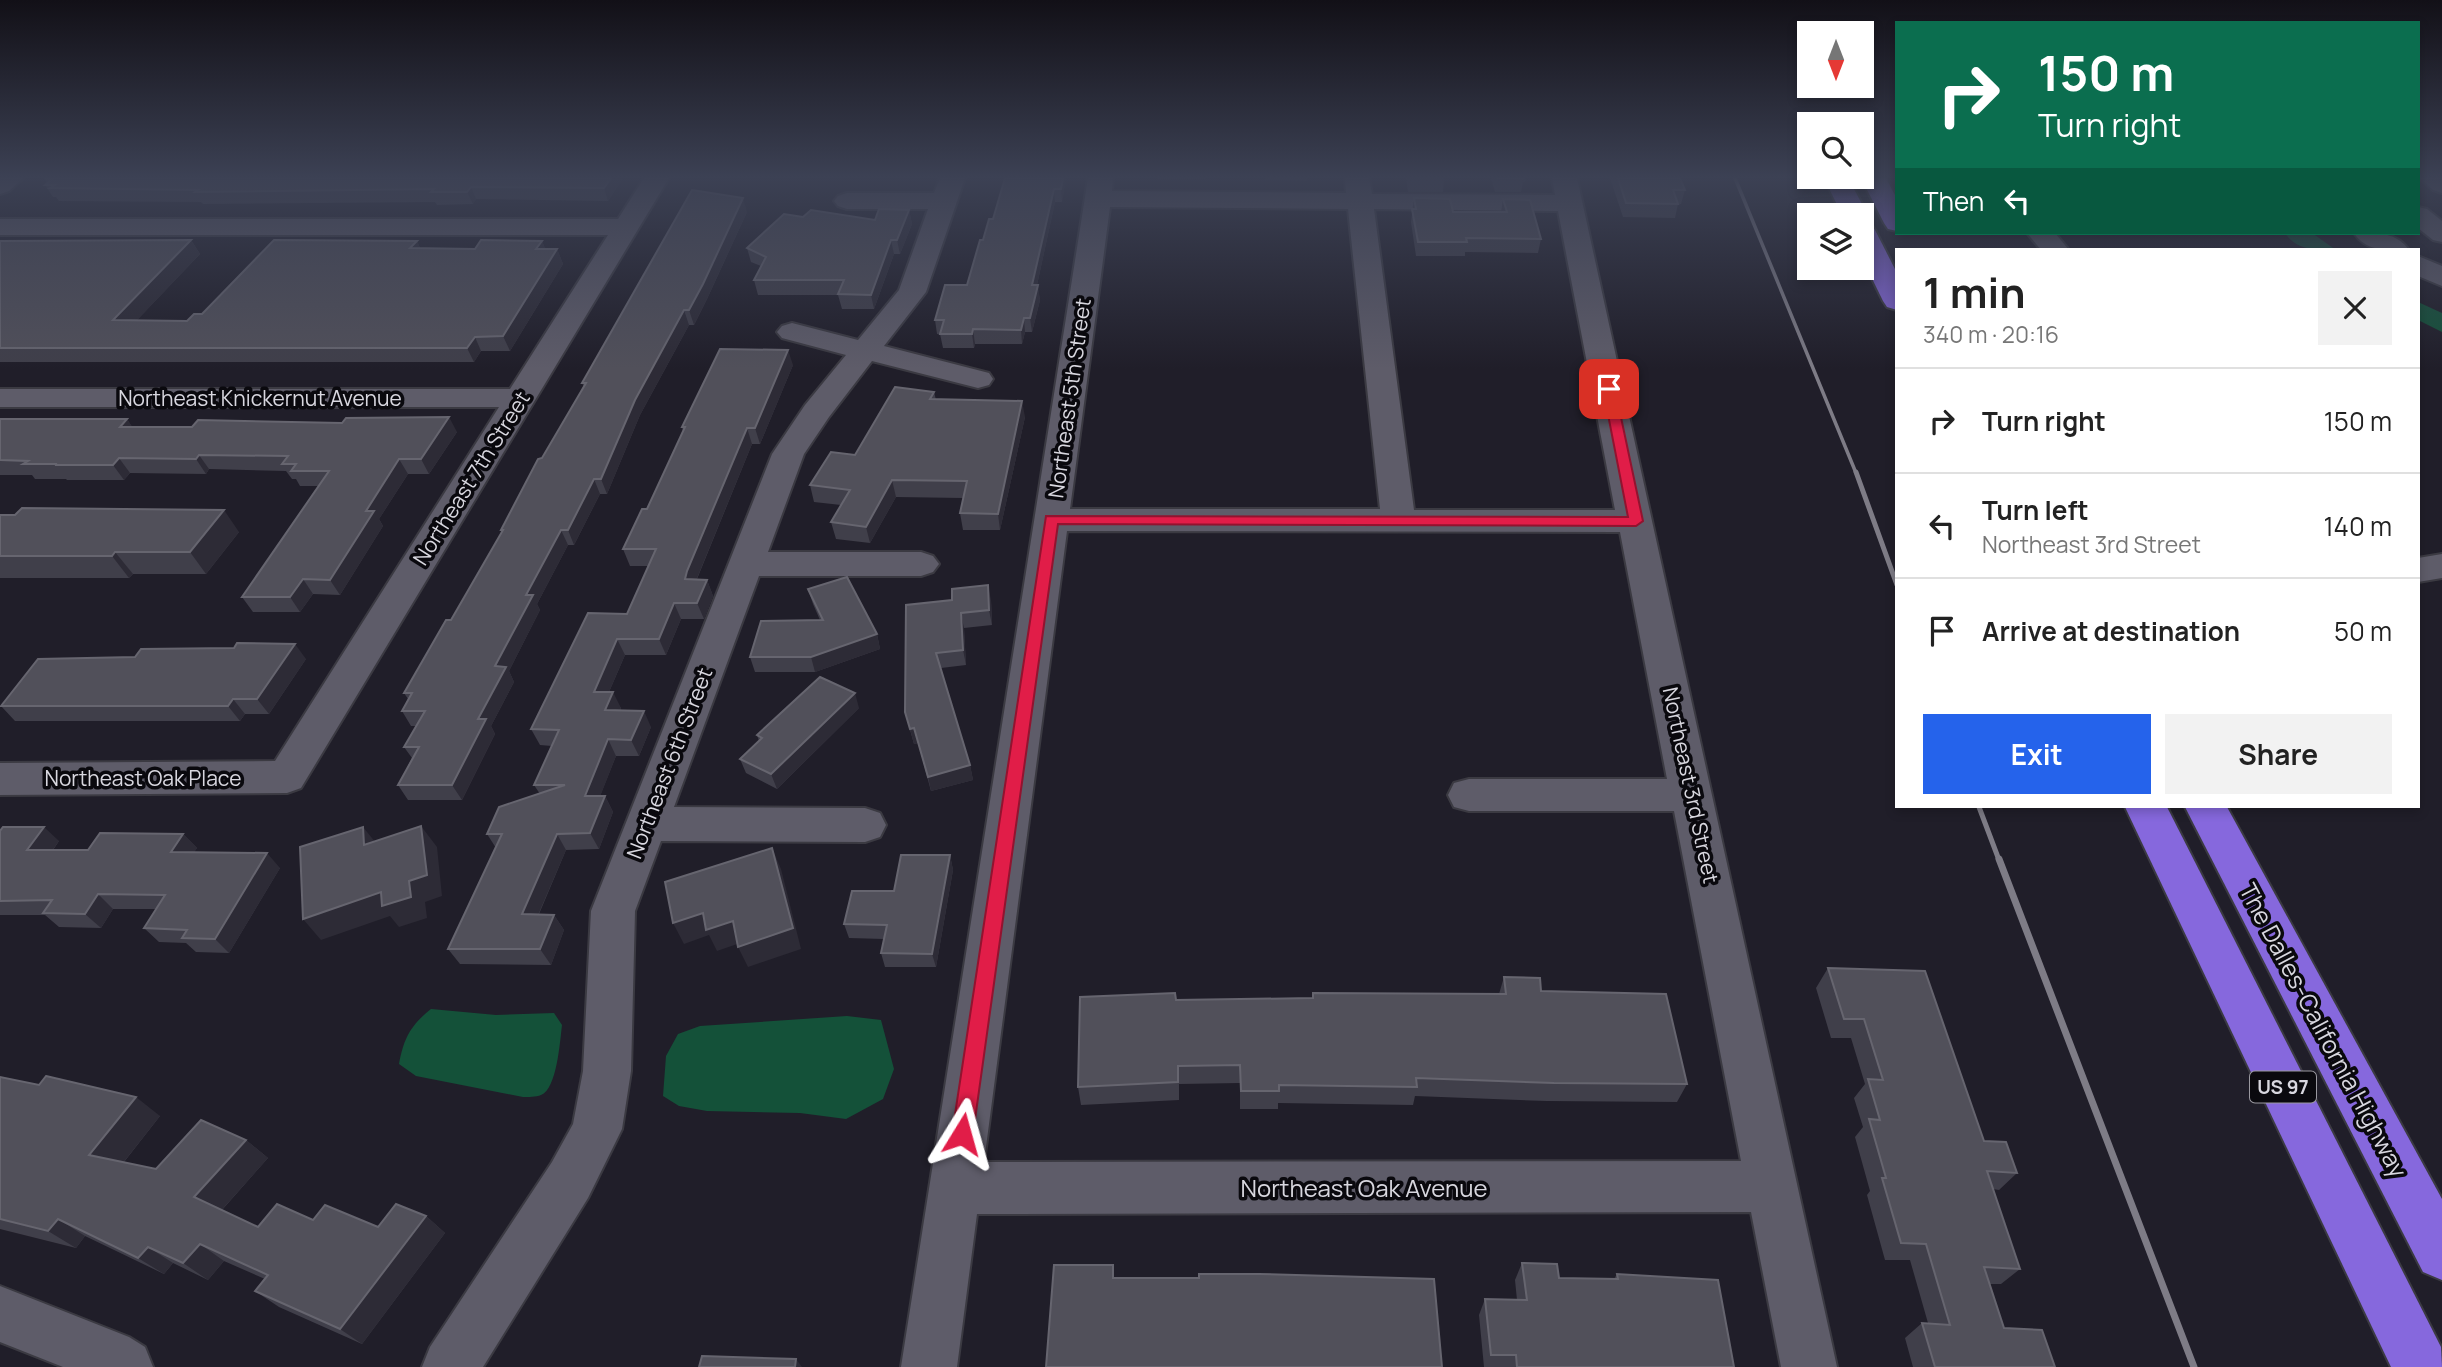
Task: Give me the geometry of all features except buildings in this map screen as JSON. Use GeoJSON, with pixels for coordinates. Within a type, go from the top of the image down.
{"type":"FeatureCollection","features":[{"type":"Feature","properties":{"kind":"highway"},"geometry":{"type":"LineString","coordinates":[[1874,254],[1895,297]]}},
{"type":"Feature","properties":{"kind":"highway","name":"US 97"},"geometry":{"type":"LineString","coordinates":[[2146,808],[2421,1367]]}},
{"type":"Feature","properties":{"kind":"highway","name":"The Dalles-California Highway"},"geometry":{"type":"LineString","coordinates":[[2207,808],[2442,1253]]}},
{"type":"Feature","properties":{"kind":"street","name":"Northeast 7th Street"},"geometry":{"type":"LineString","coordinates":[[287,777],[616,242]]}},
{"type":"Feature","properties":{"kind":"street","name":"Northeast 6th Street"},"geometry":{"type":"LineString","coordinates":[[450,1367],[570,1181],[597,1129],[607,1071],[613,911],[788,454],[816,412],[912,292],[930,242]]}},
{"type":"Feature","properties":{"kind":"street","name":"Northeast 5th Street"},"geometry":{"type":"LineString","coordinates":[[929,1367],[1091,242]]}},
{"type":"Feature","properties":{"kind":"street"},"geometry":{"type":"LineString","coordinates":[[1364,242],[1398,520]]}},
{"type":"Feature","properties":{"kind":"street","name":"Northeast 3rd Street"},"geometry":{"type":"LineString","coordinates":[[1578,242],[1809,1367]]}},
{"type":"Feature","properties":{"kind":"street"},"geometry":{"type":"LineString","coordinates":[[2420,265],[2442,278]]}},
{"type":"Feature","properties":{"kind":"street"},"geometry":{"type":"LineString","coordinates":[[792,332],[978,379]]}},
{"type":"Feature","properties":{"kind":"street","name":"Northeast Knickernut Avenue"},"geometry":{"type":"LineString","coordinates":[[0,398],[520,398]]}},
{"type":"Feature","properties":{"kind":"street"},"geometry":{"type":"LineString","coordinates":[[1051,520],[1636,521]]}},
{"type":"Feature","properties":{"kind":"street"},"geometry":{"type":"LineString","coordinates":[[746,564],[921,564]]}},
{"type":"Feature","properties":{"kind":"street"},"geometry":{"type":"LineString","coordinates":[[2420,570],[2442,566]]}},
{"type":"Feature","properties":{"kind":"street","name":"Northeast Oak Place"},"geometry":{"type":"LineString","coordinates":[[0,779],[287,777]]}},
{"type":"Feature","properties":{"kind":"street"},"geometry":{"type":"LineString","coordinates":[[1469,795],[1693,794]]}},
{"type":"Feature","properties":{"kind":"street"},"geometry":{"type":"LineString","coordinates":[[646,824],[865,825]]}},
{"type":"Feature","properties":{"kind":"street","name":"Northeast Oak Avenue"},"geometry":{"type":"LineString","coordinates":[[955,1188],[1773,1186]]}},
{"type":"Feature","properties":{"kind":"street"},"geometry":{"type":"LineString","coordinates":[[0,1314],[109,1357],[125,1367]]}},
{"type":"Feature","properties":{"kind":"shaded area"},"geometry":{"type":"Polygon","coordinates":[[[431,1009],[496,1015],[554,1013],[562,1025],[557,1064],[551,1084],[539,1096],[523,1097],[416,1076],[399,1064],[409,1033],[431,1009]]]}},
{"type":"Feature","properties":{"kind":"shaded area"},"geometry":{"type":"Polygon","coordinates":[[[847,1016],[881,1020],[894,1069],[883,1099],[846,1119],[800,1113],[707,1111],[679,1106],[663,1096],[666,1056],[678,1034],[700,1026],[847,1016]]]}},
{"type":"Feature","properties":{"kind":"waterway"},"geometry":{"type":"LineString","coordinates":[[2310,242],[2321,248]]}},
{"type":"Feature","properties":{"kind":"waterway"},"geometry":{"type":"LineString","coordinates":[[2420,310],[2442,324]]}},
{"type":"Feature","properties":{"kind":"railway"},"geometry":{"type":"LineString","coordinates":[[1761,242],[1856,473]]}},
{"type":"Feature","properties":{"kind":"railway"},"geometry":{"type":"LineString","coordinates":[[1856,472],[1895,579]]}},
{"type":"Feature","properties":{"kind":"railway"},"geometry":{"type":"LineString","coordinates":[[1979,808],[1999,860]]}},
{"type":"Feature","properties":{"kind":"railway"},"geometry":{"type":"LineString","coordinates":[[1999,859],[2194,1367]]}},
{"type":"Feature","properties":{"kind":"route"},"geometry":{"type":"LineString","coordinates":[[962,1134],[1051,520],[1636,521],[1609,389]]}}]}
